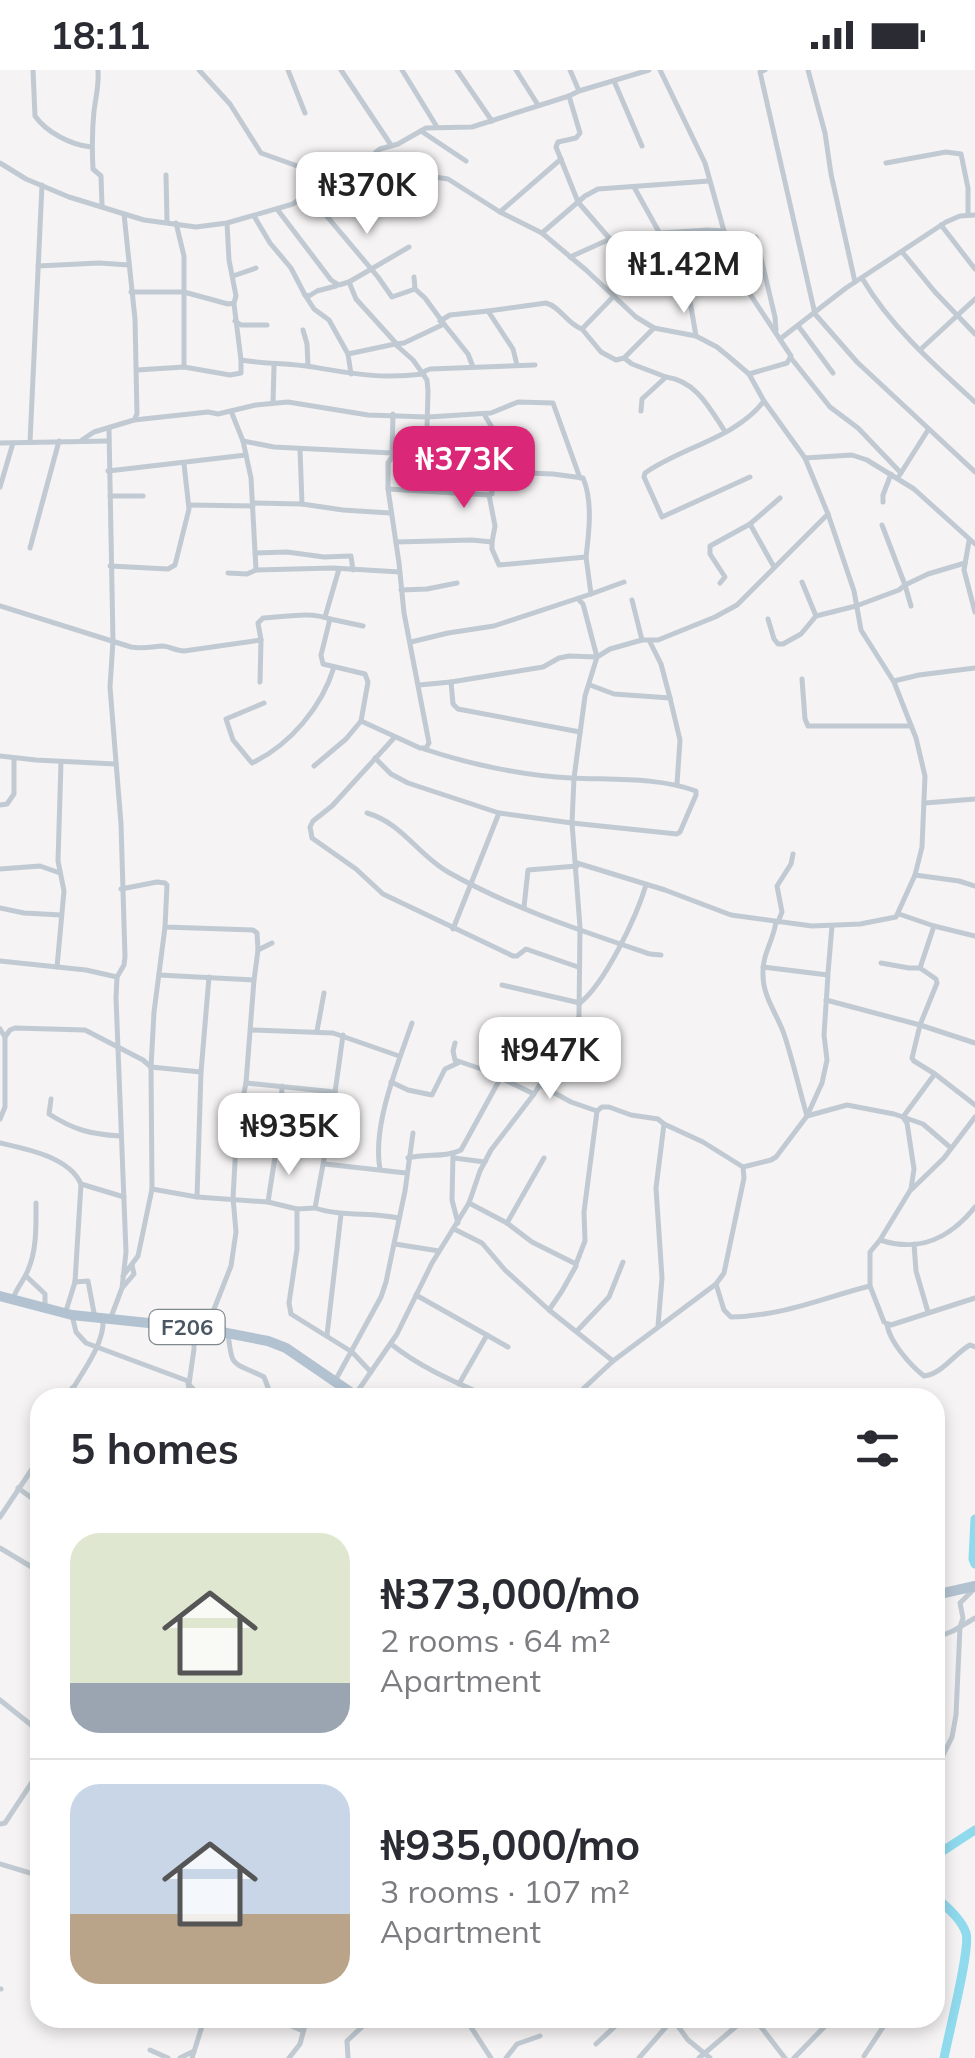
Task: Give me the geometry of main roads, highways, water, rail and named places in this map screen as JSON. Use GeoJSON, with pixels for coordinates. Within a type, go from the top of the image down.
{"type":"FeatureCollection","features":[{"type":"Feature","properties":{"kind":"main road","name":"F206"},"geometry":{"type":"LineString","coordinates":[[0,1296],[68,1315],[256,1337],[286,1348],[346,1388]]}},
{"type":"Feature","properties":{"kind":"main road"},"geometry":{"type":"LineString","coordinates":[[945,1593],[975,1587]]}},
{"type":"Feature","properties":{"kind":"waterway"},"geometry":{"type":"LineString","coordinates":[[975,1519],[975,1564]]}},
{"type":"Feature","properties":{"kind":"waterway"},"geometry":{"type":"LineString","coordinates":[[945,1850],[975,1830]]}},
{"type":"Feature","properties":{"kind":"waterway"},"geometry":{"type":"LineString","coordinates":[[944,2058],[967,1942],[960,1922],[945,1906]]}}]}
